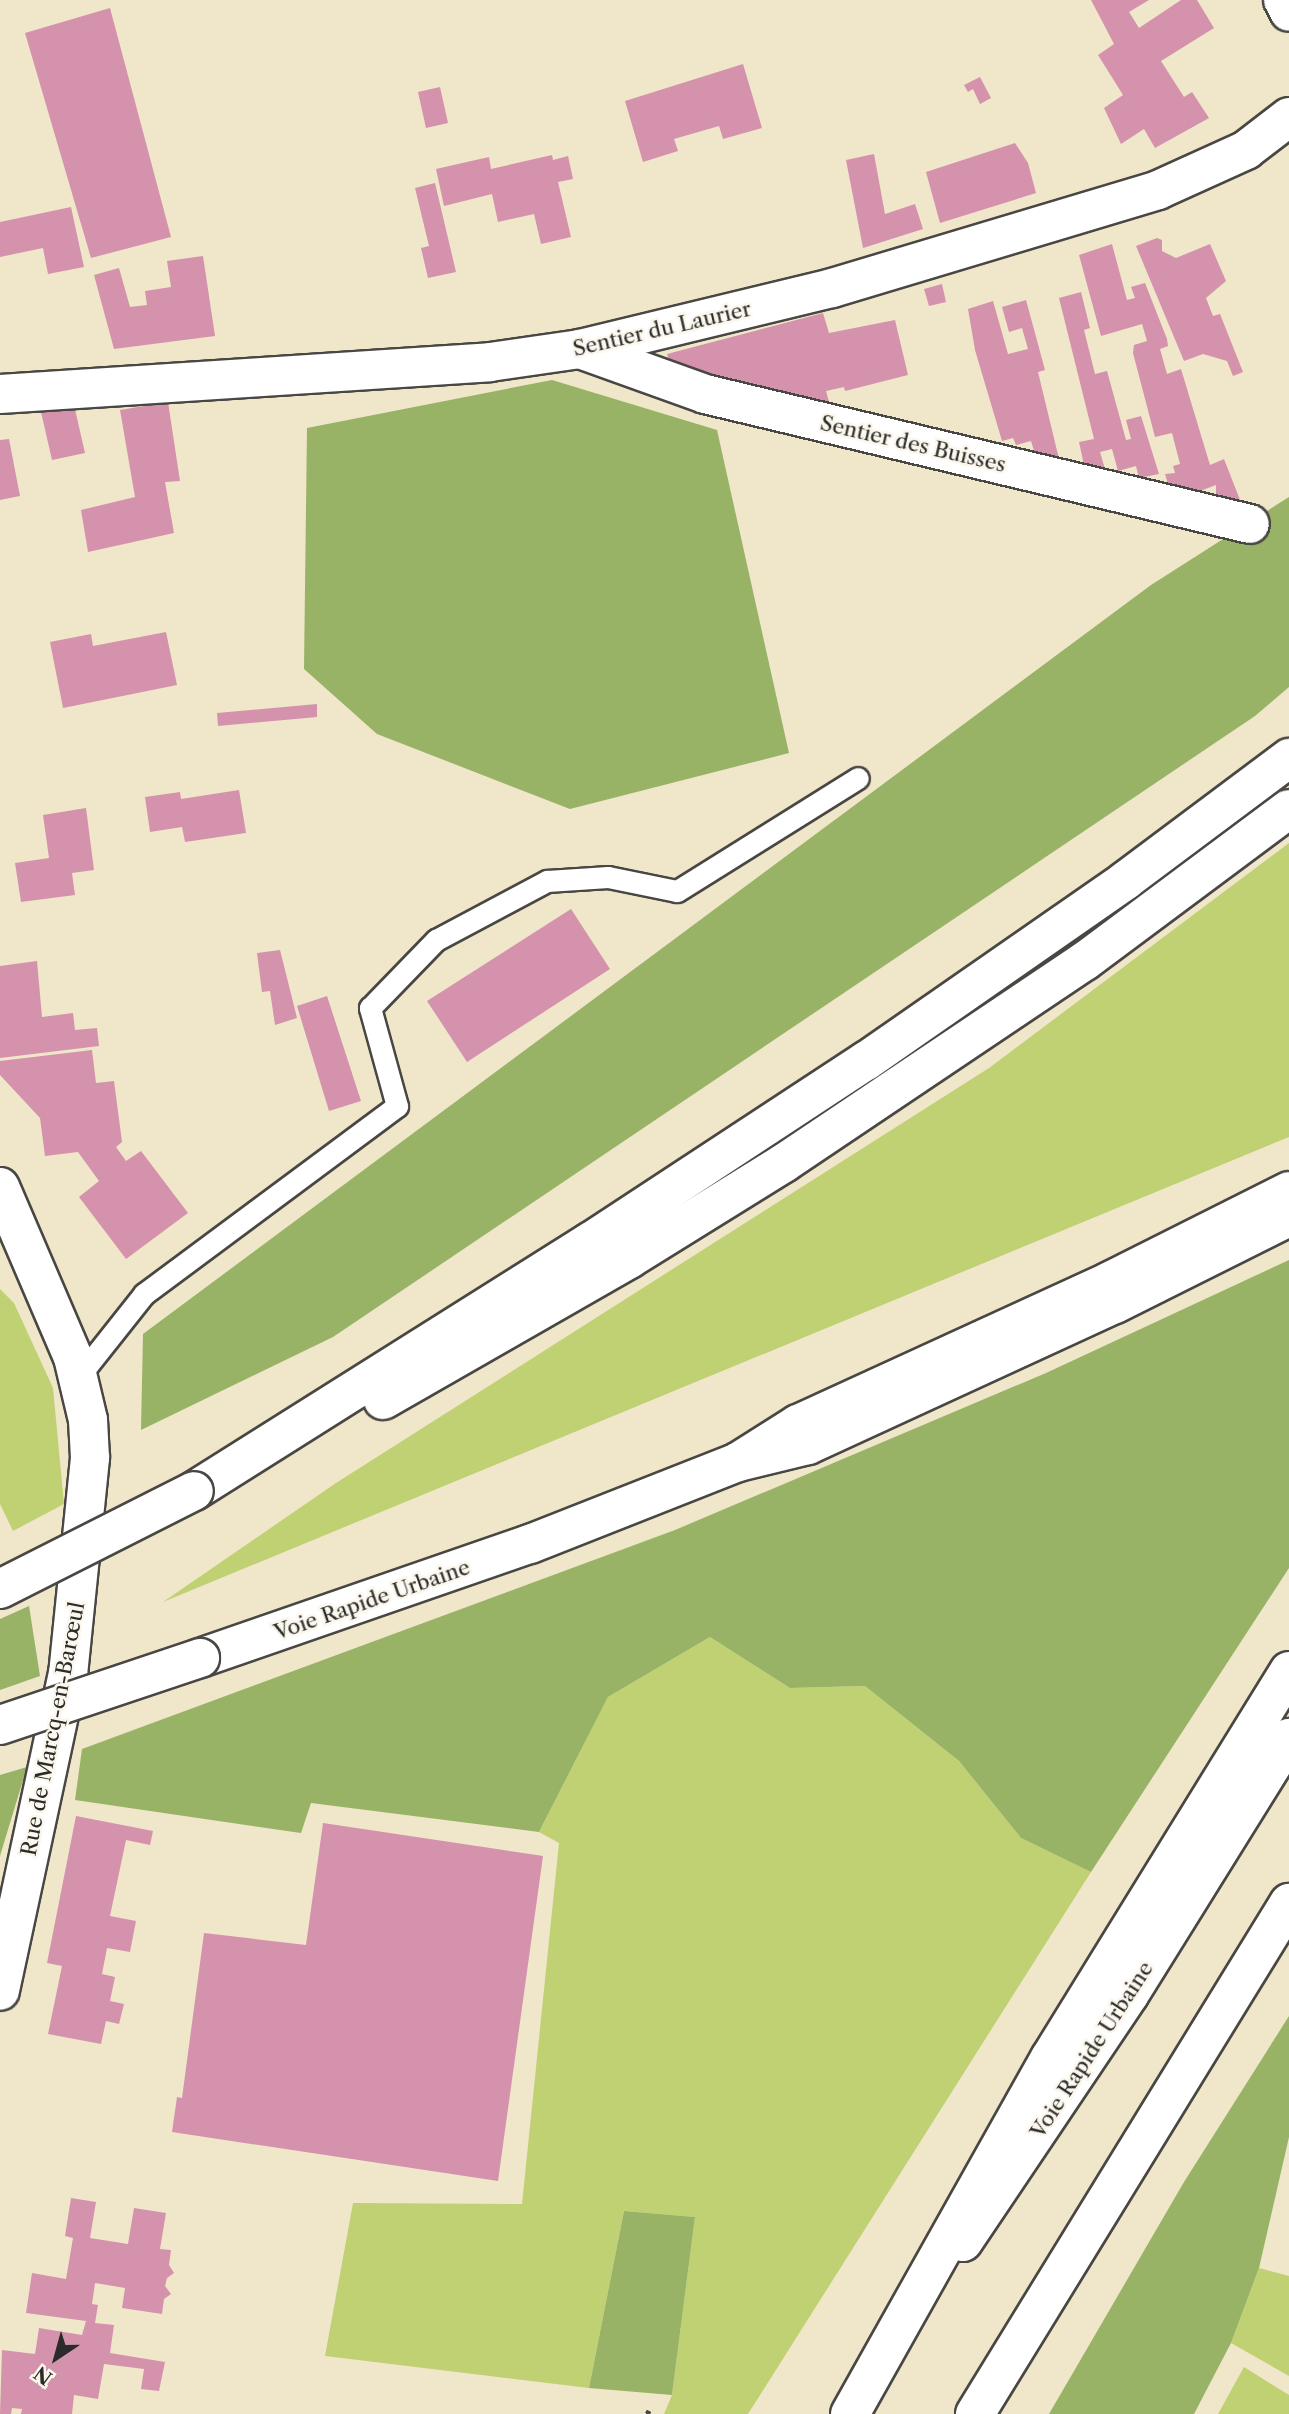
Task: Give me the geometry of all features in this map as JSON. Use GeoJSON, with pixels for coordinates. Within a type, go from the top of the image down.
{"type":"FeatureCollection","features":[{"type":"Feature","properties":{"kind":"main road"},"geometry":{"type":"LineString","coordinates":[[1283,0],[1289,12]]}},
{"type":"Feature","properties":{"kind":"main road","name":"Sentier du Laurier"},"geometry":{"type":"LineString","coordinates":[[0,394],[490,362],[580,349],[832,288],[1158,190],[1246,150],[1289,117]]}},
{"type":"Feature","properties":{"kind":"main road","name":"Sentier des Buisses"},"geometry":{"type":"LineString","coordinates":[[580,349],[705,394],[1250,524]]}},
{"type":"Feature","properties":{"kind":"main road"},"geometry":{"type":"LineString","coordinates":[[194,1491],[590,1242],[866,1061],[1126,880],[1289,758]]}},
{"type":"Feature","properties":{"kind":"main road"},"geometry":{"type":"LineString","coordinates":[[0,1588],[392,1395],[709,1210],[1051,985],[1289,809]]}},
{"type":"Feature","properties":{"kind":"main road","name":"Rue de Marcq-en-Barœul"},"geometry":{"type":"LineString","coordinates":[[0,1187],[79,1376],[90,1458],[76,1619],[0,1991]]}},
{"type":"Feature","properties":{"kind":"main road"},"geometry":{"type":"LineString","coordinates":[[738,1462],[798,1424],[1110,1281],[1289,1191]]}},
{"type":"Feature","properties":{"kind":"main road"},"geometry":{"type":"LineString","coordinates":[[738,1462],[808,1445],[1115,1304],[1289,1217]]}},
{"type":"Feature","properties":{"kind":"main road","name":"Voie Rapide Urbaine"},"geometry":{"type":"LineString","coordinates":[[0,1724],[519,1548],[738,1462]]}},
{"type":"Feature","properties":{"kind":"main road"},"geometry":{"type":"LineString","coordinates":[[850,2414],[1050,2058],[1289,1671]]}},
{"type":"Feature","properties":{"kind":"main road","name":"Voie Rapide Urbaine"},"geometry":{"type":"LineString","coordinates":[[886,2354],[1040,2130],[1289,1738]]}},
{"type":"Feature","properties":{"kind":"main road"},"geometry":{"type":"LineString","coordinates":[[975,2414],[1289,1903]]}},
{"type":"Feature","properties":{"kind":"lane"},"geometry":{"type":"LineString","coordinates":[[79,1376],[144,1294],[397,1106],[370,1008],[436,940],[547,881],[608,877],[677,891],[858,778]]}},
{"type":"Feature","properties":{"kind":"green space"},"geometry":{"type":"Polygon","coordinates":[[[552,380],[717,430],[789,753],[570,809],[377,734],[304,669],[307,428],[552,380]]]}},
{"type":"Feature","properties":{"kind":"green space"},"geometry":{"type":"Polygon","coordinates":[[[1289,497],[1289,687],[1255,716],[333,1337],[141,1430],[143,1334],[1151,585],[1289,497]]]}},
{"type":"Feature","properties":{"kind":"green space"},"geometry":{"type":"Polygon","coordinates":[[[1289,843],[1289,1137],[163,1602],[336,1483],[989,1068],[1289,843]]]}},
{"type":"Feature","properties":{"kind":"green space"},"geometry":{"type":"Polygon","coordinates":[[[1289,1260],[1289,1568],[1091,1872],[1021,1838],[959,1761],[865,1686],[790,1688],[710,1637],[608,1697],[539,1832],[311,1803],[301,1833],[75,1800],[82,1749],[675,1530],[1046,1373],[1289,1260]]]}},
{"type":"Feature","properties":{"kind":"green space"},"geometry":{"type":"Polygon","coordinates":[[[0,1289],[14,1303],[53,1388],[64,1504],[13,1531],[0,1504],[0,1289]]]}},
{"type":"Feature","properties":{"kind":"green space"},"geometry":{"type":"Polygon","coordinates":[[[29,1606],[40,1676],[0,1690],[0,1619],[29,1606]]]}},
{"type":"Feature","properties":{"kind":"green space"},"geometry":{"type":"Polygon","coordinates":[[[710,1637],[790,1688],[865,1686],[959,1761],[1021,1838],[1091,1872],[748,2414],[664,2414],[672,2395],[695,2217],[624,2211],[589,2388],[325,2356],[353,2203],[522,2204],[559,1843],[539,1832],[608,1697],[710,1637]]]}},
{"type":"Feature","properties":{"kind":"green space"},"geometry":{"type":"Polygon","coordinates":[[[27,1767],[0,1856],[0,1775],[27,1767]]]}},
{"type":"Feature","properties":{"kind":"green space"},"geometry":{"type":"Polygon","coordinates":[[[1289,2016],[1289,2137],[1259,2268],[1231,2343],[1194,2414],[1049,2414],[1184,2182],[1289,2016]]]}},
{"type":"Feature","properties":{"kind":"green space"},"geometry":{"type":"Polygon","coordinates":[[[624,2211],[695,2217],[672,2395],[589,2388],[624,2211]]]}},
{"type":"Feature","properties":{"kind":"green space"},"geometry":{"type":"Polygon","coordinates":[[[1259,2268],[1289,2276],[1289,2376],[1231,2343],[1259,2268]]]}},
{"type":"Feature","properties":{"kind":"green space"},"geometry":{"type":"Polygon","coordinates":[[[1244,2367],[1289,2395],[1289,2414],[1218,2414],[1244,2367]]]}},
{"type":"Feature","properties":{"kind":"building"},"geometry":{"type":"Polygon","coordinates":[[[1091,0],[1149,0],[1129,12],[1139,28],[1181,0],[1197,0],[1214,28],[1161,61],[1184,97],[1192,92],[1209,118],[1155,148],[1144,129],[1121,144],[1104,108],[1123,95],[1098,55],[1114,44],[1091,0]]]}},
{"type":"Feature","properties":{"kind":"building"},"geometry":{"type":"Polygon","coordinates":[[[110,8],[171,237],[91,258],[25,33],[110,8]]]}},
{"type":"Feature","properties":{"kind":"building"},"geometry":{"type":"Polygon","coordinates":[[[743,64],[762,128],[723,139],[719,126],[674,139],[678,151],[643,162],[625,101],[743,64]]]}},
{"type":"Feature","properties":{"kind":"building"},"geometry":{"type":"Polygon","coordinates":[[[980,77],[991,98],[980,104],[973,89],[968,92],[964,85],[980,77]]]}},
{"type":"Feature","properties":{"kind":"building"},"geometry":{"type":"Polygon","coordinates":[[[440,87],[448,123],[426,128],[418,92],[440,87]]]}},
{"type":"Feature","properties":{"kind":"building"},"geometry":{"type":"Polygon","coordinates":[[[1015,143],[1028,163],[1036,193],[940,223],[926,172],[1015,143]]]}},
{"type":"Feature","properties":{"kind":"building"},"geometry":{"type":"Polygon","coordinates":[[[874,154],[885,214],[915,204],[923,229],[863,248],[846,160],[874,154]]]}},
{"type":"Feature","properties":{"kind":"building"},"geometry":{"type":"Polygon","coordinates":[[[552,155],[553,160],[568,156],[573,179],[558,182],[571,237],[541,244],[534,214],[498,222],[492,194],[444,206],[436,169],[489,157],[491,169],[552,155]]]}},
{"type":"Feature","properties":{"kind":"building"},"geometry":{"type":"Polygon","coordinates":[[[435,183],[456,272],[428,278],[421,248],[429,246],[415,188],[435,183]]]}},
{"type":"Feature","properties":{"kind":"building"},"geometry":{"type":"Polygon","coordinates":[[[71,207],[84,267],[48,274],[43,248],[0,257],[0,222],[71,207]]]}},
{"type":"Feature","properties":{"kind":"building"},"geometry":{"type":"Polygon","coordinates":[[[1157,238],[1162,240],[1162,251],[1176,258],[1210,244],[1226,281],[1206,298],[1213,316],[1220,314],[1243,372],[1233,376],[1227,361],[1203,354],[1184,361],[1136,246],[1157,238]]]}},
{"type":"Feature","properties":{"kind":"building"},"geometry":{"type":"Polygon","coordinates":[[[1112,244],[1127,300],[1135,298],[1131,287],[1145,283],[1167,339],[1168,346],[1160,349],[1167,374],[1181,369],[1210,465],[1224,459],[1240,500],[1216,494],[1216,485],[1200,491],[1168,484],[1165,474],[1175,473],[1173,466],[1180,464],[1172,433],[1155,437],[1133,353],[1134,345],[1147,341],[1142,324],[1101,336],[1079,255],[1112,244]]]}},
{"type":"Feature","properties":{"kind":"building"},"geometry":{"type":"Polygon","coordinates":[[[203,256],[215,336],[114,349],[94,275],[119,268],[130,307],[147,305],[145,291],[171,287],[167,261],[203,256]]]}},
{"type":"Feature","properties":{"kind":"building"},"geometry":{"type":"Polygon","coordinates":[[[942,284],[946,302],[929,306],[924,289],[942,284]]]}},
{"type":"Feature","properties":{"kind":"building"},"geometry":{"type":"Polygon","coordinates":[[[1081,292],[1090,328],[1084,330],[1095,374],[1107,371],[1126,440],[1131,439],[1126,420],[1141,416],[1159,474],[1139,478],[1136,466],[1118,471],[1112,449],[1100,452],[1105,469],[1084,465],[1079,442],[1094,439],[1059,298],[1081,292]]]}},
{"type":"Feature","properties":{"kind":"building"},"geometry":{"type":"Polygon","coordinates":[[[1026,300],[1045,370],[1038,372],[1059,459],[1035,454],[1031,441],[1016,445],[1013,438],[1002,441],[975,350],[968,309],[993,301],[1008,354],[1028,349],[1022,328],[1009,332],[1002,307],[1026,300]]]}},
{"type":"Feature","properties":{"kind":"building"},"geometry":{"type":"Polygon","coordinates":[[[823,313],[829,333],[895,320],[908,375],[845,391],[844,387],[826,391],[831,409],[673,373],[667,354],[823,313]]]}},
{"type":"Feature","properties":{"kind":"building"},"geometry":{"type":"Polygon","coordinates":[[[168,402],[180,481],[165,482],[174,533],[88,552],[81,510],[135,497],[120,410],[168,402]]]}},
{"type":"Feature","properties":{"kind":"building"},"geometry":{"type":"Polygon","coordinates":[[[74,405],[85,453],[52,460],[41,412],[74,405]]]}},
{"type":"Feature","properties":{"kind":"building"},"geometry":{"type":"Polygon","coordinates":[[[9,439],[20,496],[0,500],[0,440],[9,439]]]}},
{"type":"Feature","properties":{"kind":"building"},"geometry":{"type":"Polygon","coordinates":[[[166,632],[177,685],[63,708],[50,642],[91,634],[93,646],[166,632]]]}},
{"type":"Feature","properties":{"kind":"building"},"geometry":{"type":"Polygon","coordinates":[[[317,704],[317,717],[218,726],[217,713],[317,704]]]}},
{"type":"Feature","properties":{"kind":"building"},"geometry":{"type":"Polygon","coordinates":[[[239,790],[246,833],[185,842],[182,827],[150,832],[145,797],[180,792],[181,799],[239,790]]]}},
{"type":"Feature","properties":{"kind":"building"},"geometry":{"type":"Polygon","coordinates":[[[86,808],[94,870],[72,873],[75,895],[21,902],[15,863],[49,858],[43,815],[86,808]]]}},
{"type":"Feature","properties":{"kind":"building"},"geometry":{"type":"Polygon","coordinates":[[[571,909],[610,969],[467,1062],[427,1001],[571,909]]]}},
{"type":"Feature","properties":{"kind":"building"},"geometry":{"type":"Polygon","coordinates":[[[280,950],[297,1018],[275,1025],[270,991],[262,992],[257,953],[280,950]]]}},
{"type":"Feature","properties":{"kind":"building"},"geometry":{"type":"Polygon","coordinates":[[[37,961],[42,1017],[73,1013],[75,1030],[97,1028],[99,1046],[0,1058],[0,966],[37,961]]]}},
{"type":"Feature","properties":{"kind":"building"},"geometry":{"type":"Polygon","coordinates":[[[327,996],[361,1101],[329,1111],[297,1006],[327,996]]]}},
{"type":"Feature","properties":{"kind":"building"},"geometry":{"type":"Polygon","coordinates":[[[92,1050],[96,1083],[114,1081],[122,1142],[116,1147],[126,1161],[141,1151],[188,1213],[126,1259],[79,1197],[99,1181],[78,1152],[45,1156],[40,1118],[0,1075],[0,1061],[92,1050]]]}},
{"type":"Feature","properties":{"kind":"building"},"geometry":{"type":"Polygon","coordinates":[[[76,1816],[153,1831],[150,1845],[126,1840],[110,1916],[136,1921],[130,1952],[107,1948],[102,1974],[115,1977],[110,2001],[124,2004],[119,2024],[106,2021],[101,2044],[48,2034],[62,1966],[47,1963],[76,1816]]]}},
{"type":"Feature","properties":{"kind":"building"},"geometry":{"type":"Polygon","coordinates":[[[323,1823],[543,1856],[498,2181],[172,2132],[177,2097],[182,2098],[204,1933],[306,1945],[323,1823]]]}},
{"type":"Feature","properties":{"kind":"building"},"geometry":{"type":"Polygon","coordinates":[[[71,2198],[96,2202],[90,2238],[128,2244],[134,2208],[166,2213],[160,2249],[171,2250],[169,2265],[174,2273],[167,2278],[165,2286],[171,2294],[164,2299],[162,2314],[122,2308],[125,2288],[95,2283],[92,2304],[98,2305],[95,2323],[114,2325],[110,2353],[165,2362],[159,2391],[141,2389],[144,2369],[104,2364],[98,2399],[74,2395],[72,2414],[21,2414],[22,2409],[12,2408],[11,2414],[0,2414],[2,2350],[35,2354],[39,2328],[82,2335],[86,2321],[26,2313],[32,2273],[66,2279],[73,2238],[65,2236],[71,2198]]]}}]}
